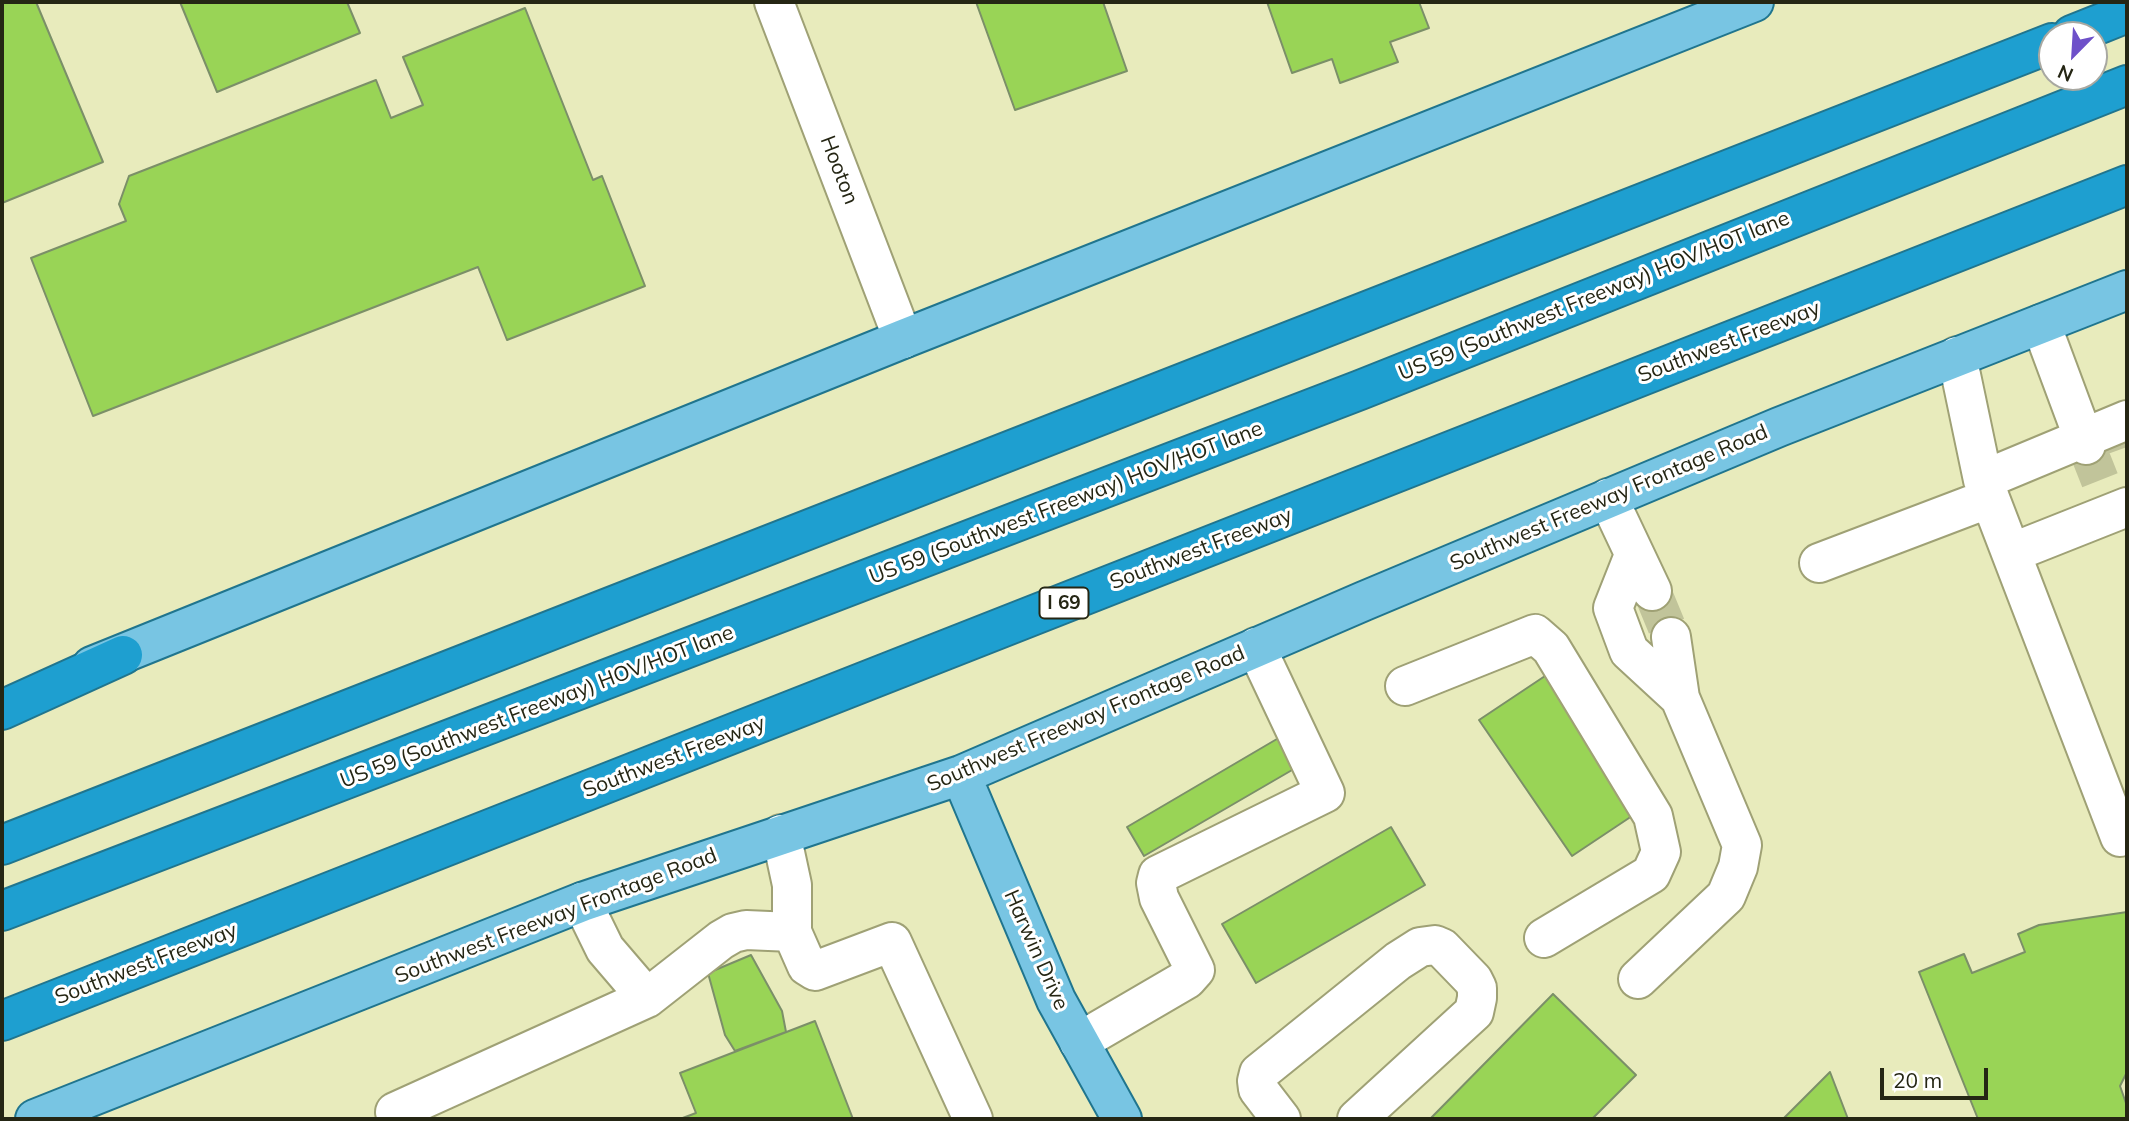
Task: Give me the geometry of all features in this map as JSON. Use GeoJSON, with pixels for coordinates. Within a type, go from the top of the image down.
{"type":"FeatureCollection","features":[{"type":"Feature","properties":{"kind":"highway"},"geometry":{"type":"LineString","coordinates":[[2,845],[2038,48]]}},
{"type":"Feature","properties":{"kind":"highway","name":"US 59 (Southwest Freeway) HOV/HOT lane"},"geometry":{"type":"LineString","coordinates":[[2,911],[1360,390],[2127,85]]}},
{"type":"Feature","properties":{"kind":"highway","name":"Southwest Freeway"},"geometry":{"type":"LineString","coordinates":[[2,1021],[2127,185]]}},
{"type":"Feature","properties":{"kind":"highway"},"geometry":{"type":"LineString","coordinates":[[2,710],[123,655]]}},
{"type":"Feature","properties":{"kind":"highway"},"geometry":{"type":"LineString","coordinates":[[2,929],[287,803]]}},
{"type":"Feature","properties":{"kind":"main road"},"geometry":{"type":"LineString","coordinates":[[2,699],[123,655],[903,339],[1754,2]]}},
{"type":"Feature","properties":{"kind":"main road","name":"Southwest Freeway Frontage Road"},"geometry":{"type":"LineString","coordinates":[[35,1119],[582,902],[961,775],[1608,498],[1779,427],[2127,290]]}},
{"type":"Feature","properties":{"kind":"main road","name":"Harwin Drive"},"geometry":{"type":"LineString","coordinates":[[961,775],[1056,1000],[1122,1119]]}},
{"type":"Feature","properties":{"kind":"street","name":"Hooton"},"geometry":{"type":"LineString","coordinates":[[774,2],[903,339]]}},
{"type":"Feature","properties":{"kind":"street"},"geometry":{"type":"LineString","coordinates":[[2041,324],[2084,442]]}},
{"type":"Feature","properties":{"kind":"street"},"geometry":{"type":"LineString","coordinates":[[1957,356],[1987,489],[2120,837]]}},
{"type":"Feature","properties":{"kind":"street"},"geometry":{"type":"LineString","coordinates":[[1819,563],[2122,426]]}},
{"type":"Feature","properties":{"kind":"street"},"geometry":{"type":"LineString","coordinates":[[1608,498],[1652,591]]}},
{"type":"Feature","properties":{"kind":"street"},"geometry":{"type":"LineString","coordinates":[[2011,553],[2114,501]]}},
{"type":"Feature","properties":{"kind":"street"},"geometry":{"type":"LineString","coordinates":[[1634,555],[1613,608],[1629,651],[1680,698]]}},
{"type":"Feature","properties":{"kind":"street"},"geometry":{"type":"LineString","coordinates":[[1405,685],[1535,634],[1551,648],[1653,816],[1661,852],[1651,874],[1544,938]]}},
{"type":"Feature","properties":{"kind":"street"},"geometry":{"type":"LineString","coordinates":[[1638,979],[1726,896],[1738,867],[1742,845],[1680,698],[1671,637]]}},
{"type":"Feature","properties":{"kind":"street"},"geometry":{"type":"LineString","coordinates":[[1079,1042],[1186,979],[1195,970],[1159,898],[1156,883],[1158,875],[1325,793],[1256,648]]}},
{"type":"Feature","properties":{"kind":"street"},"geometry":{"type":"LineString","coordinates":[[781,834],[792,885],[793,932],[807,965],[815,971],[892,942],[973,1119]]}},
{"type":"Feature","properties":{"kind":"street"},"geometry":{"type":"LineString","coordinates":[[582,902],[605,949],[648,998]]}},
{"type":"Feature","properties":{"kind":"street"},"geometry":{"type":"LineString","coordinates":[[399,1119],[395,1112],[648,998],[733,933],[746,930],[793,932]]}},
{"type":"Feature","properties":{"kind":"street"},"geometry":{"type":"LineString","coordinates":[[1281,1119],[1258,1089],[1259,1073],[1398,961],[1420,947],[1436,945],[1473,980],[1477,998],[1474,1012],[1357,1119]]}},
{"type":"Feature","properties":{"kind":"building"},"geometry":{"type":"Polygon","coordinates":[[[2,2],[36,2],[103,162],[2,203],[2,2]]]}},
{"type":"Feature","properties":{"kind":"building"},"geometry":{"type":"Polygon","coordinates":[[[180,2],[347,2],[360,33],[217,92],[180,2]]]}},
{"type":"Feature","properties":{"kind":"building"},"geometry":{"type":"Polygon","coordinates":[[[976,2],[1103,2],[1127,71],[1015,110],[976,2]]]}},
{"type":"Feature","properties":{"kind":"building"},"geometry":{"type":"Polygon","coordinates":[[[1267,2],[1419,2],[1429,28],[1390,42],[1398,62],[1340,83],[1332,59],[1292,73],[1267,2]]]}},
{"type":"Feature","properties":{"kind":"building"},"geometry":{"type":"Polygon","coordinates":[[[525,8],[593,180],[602,176],[645,286],[507,340],[478,267],[93,416],[31,258],[126,221],[119,204],[129,176],[376,80],[391,118],[423,105],[403,57],[525,8]]]}},
{"type":"Feature","properties":{"kind":"building"},"geometry":{"type":"Polygon","coordinates":[[[1551,672],[1644,808],[1572,856],[1479,720],[1551,672]]]}},
{"type":"Feature","properties":{"kind":"building"},"geometry":{"type":"Polygon","coordinates":[[[1282,736],[1299,766],[1144,856],[1127,827],[1282,736]]]}},
{"type":"Feature","properties":{"kind":"building"},"geometry":{"type":"Polygon","coordinates":[[[1391,827],[1425,885],[1256,983],[1222,924],[1391,827]]]}},
{"type":"Feature","properties":{"kind":"building"},"geometry":{"type":"Polygon","coordinates":[[[2127,912],[2127,1072],[2120,1086],[2127,1106],[2127,1119],[1978,1119],[1919,972],[1964,954],[1972,973],[2025,952],[2018,934],[2039,925],[2127,912]]]}},
{"type":"Feature","properties":{"kind":"building"},"geometry":{"type":"Polygon","coordinates":[[[751,955],[782,1011],[786,1032],[735,1051],[725,1035],[708,973],[751,955]]]}},
{"type":"Feature","properties":{"kind":"building"},"geometry":{"type":"Polygon","coordinates":[[[1553,994],[1636,1075],[1592,1119],[1430,1119],[1553,994]]]}},
{"type":"Feature","properties":{"kind":"building"},"geometry":{"type":"Polygon","coordinates":[[[815,1021],[853,1119],[680,1119],[696,1113],[680,1073],[815,1021]]]}},
{"type":"Feature","properties":{"kind":"building"},"geometry":{"type":"Polygon","coordinates":[[[1830,1072],[1848,1119],[1783,1119],[1830,1072]]]}},
{"type":"Feature","properties":{"kind":"tunnel"},"geometry":{"type":"LineString","coordinates":[[2122,433],[2127,447]]}},
{"type":"Feature","properties":{"kind":"tunnel"},"geometry":{"type":"LineString","coordinates":[[2086,445],[2101,483]]}},
{"type":"Feature","properties":{"kind":"tunnel"},"geometry":{"type":"LineString","coordinates":[[1652,591],[1671,637]]}}]}
